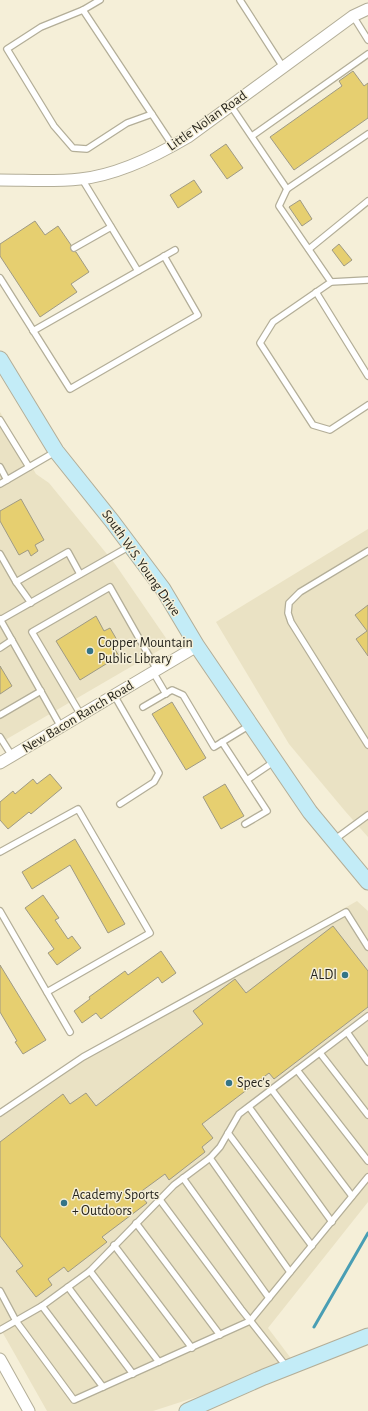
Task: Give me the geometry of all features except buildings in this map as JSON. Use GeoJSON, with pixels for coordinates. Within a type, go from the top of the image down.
{"type":"FeatureCollection","features":[{"type":"Feature","properties":{"kind":"main road","name":"South W.S. Young Drive"},"geometry":{"type":"LineString","coordinates":[[0,359],[56,451],[162,589],[197,646],[275,761],[332,841],[368,882]]}},
{"type":"Feature","properties":{"kind":"main road"},"geometry":{"type":"LineString","coordinates":[[187,1411],[368,1336]]}},
{"type":"Feature","properties":{"kind":"street","name":"Little Nolan Road"},"geometry":{"type":"LineString","coordinates":[[0,180],[82,179],[119,170],[138,163],[173,146],[231,106],[353,16],[368,8]]}},
{"type":"Feature","properties":{"kind":"street","name":"New Bacon Ranch Road"},"geometry":{"type":"LineString","coordinates":[[0,763],[197,646]]}},
{"type":"Feature","properties":{"kind":"street"},"geometry":{"type":"LineString","coordinates":[[0,1359],[29,1411]]}},
{"type":"Feature","properties":{"kind":"lane"},"geometry":{"type":"LineString","coordinates":[[100,0],[83,10],[41,27],[7,49],[54,126],[73,148],[87,149],[127,123],[152,114]]}},
{"type":"Feature","properties":{"kind":"lane"},"geometry":{"type":"LineString","coordinates":[[240,0],[283,67]]}},
{"type":"Feature","properties":{"kind":"lane"},"geometry":{"type":"LineString","coordinates":[[83,10],[173,146]]}},
{"type":"Feature","properties":{"kind":"lane"},"geometry":{"type":"LineString","coordinates":[[353,16],[368,40]]}},
{"type":"Feature","properties":{"kind":"lane"},"geometry":{"type":"LineString","coordinates":[[252,136],[368,54]]}},
{"type":"Feature","properties":{"kind":"lane"},"geometry":{"type":"LineString","coordinates":[[231,106],[286,189]]}},
{"type":"Feature","properties":{"kind":"lane"},"geometry":{"type":"LineString","coordinates":[[331,282],[279,206],[286,189],[368,134]]}},
{"type":"Feature","properties":{"kind":"lane"},"geometry":{"type":"LineString","coordinates":[[82,179],[138,271]]}},
{"type":"Feature","properties":{"kind":"lane"},"geometry":{"type":"LineString","coordinates":[[308,249],[368,201]]}},
{"type":"Feature","properties":{"kind":"lane"},"geometry":{"type":"LineString","coordinates":[[74,248],[111,226]]}},
{"type":"Feature","properties":{"kind":"lane"},"geometry":{"type":"LineString","coordinates":[[33,331],[175,250]]}},
{"type":"Feature","properties":{"kind":"lane"},"geometry":{"type":"LineString","coordinates":[[0,278],[70,389],[198,315],[164,256]]}},
{"type":"Feature","properties":{"kind":"lane"},"geometry":{"type":"LineString","coordinates":[[368,280],[331,282],[273,322],[260,343],[313,425],[330,430],[368,405]]}},
{"type":"Feature","properties":{"kind":"lane"},"geometry":{"type":"LineString","coordinates":[[316,292],[368,376]]}},
{"type":"Feature","properties":{"kind":"lane"},"geometry":{"type":"LineString","coordinates":[[0,420],[29,467]]}},
{"type":"Feature","properties":{"kind":"lane"},"geometry":{"type":"LineString","coordinates":[[0,484],[56,451]]}},
{"type":"Feature","properties":{"kind":"lane"},"geometry":{"type":"LineString","coordinates":[[0,467],[7,480]]}},
{"type":"Feature","properties":{"kind":"lane"},"geometry":{"type":"LineString","coordinates":[[61,727],[0,620],[130,546]]}},
{"type":"Feature","properties":{"kind":"lane"},"geometry":{"type":"LineString","coordinates":[[368,551],[300,592],[289,603],[288,613],[292,622],[368,745]]}},
{"type":"Feature","properties":{"kind":"lane"},"geometry":{"type":"LineString","coordinates":[[16,582],[68,552],[80,574]]}},
{"type":"Feature","properties":{"kind":"lane"},"geometry":{"type":"LineString","coordinates":[[0,554],[16,582],[31,603]]}},
{"type":"Feature","properties":{"kind":"lane"},"geometry":{"type":"LineString","coordinates":[[81,715],[32,632],[110,587],[166,694]]}},
{"type":"Feature","properties":{"kind":"lane"},"geometry":{"type":"LineString","coordinates":[[0,648],[12,640]]}},
{"type":"Feature","properties":{"kind":"lane"},"geometry":{"type":"LineString","coordinates":[[143,707],[172,690],[183,695],[214,747],[251,725]]}},
{"type":"Feature","properties":{"kind":"lane"},"geometry":{"type":"LineString","coordinates":[[0,715],[41,691]]}},
{"type":"Feature","properties":{"kind":"lane"},"geometry":{"type":"LineString","coordinates":[[114,695],[159,773],[154,782],[120,804]]}},
{"type":"Feature","properties":{"kind":"lane"},"geometry":{"type":"LineString","coordinates":[[0,737],[12,756]]}},
{"type":"Feature","properties":{"kind":"lane"},"geometry":{"type":"LineString","coordinates":[[222,742],[267,811],[245,824]]}},
{"type":"Feature","properties":{"kind":"lane"},"geometry":{"type":"LineString","coordinates":[[247,780],[275,761]]}},
{"type":"Feature","properties":{"kind":"lane"},"geometry":{"type":"LineString","coordinates":[[0,852],[78,809],[150,932],[47,992]]}},
{"type":"Feature","properties":{"kind":"lane"},"geometry":{"type":"LineString","coordinates":[[332,841],[368,815]]}},
{"type":"Feature","properties":{"kind":"lane"},"geometry":{"type":"LineString","coordinates":[[0,911],[70,1032]]}},
{"type":"Feature","properties":{"kind":"lane"},"geometry":{"type":"LineString","coordinates":[[0,1113],[83,1057],[346,912],[368,947]]}},
{"type":"Feature","properties":{"kind":"lane"},"geometry":{"type":"LineString","coordinates":[[0,1330],[42,1306],[90,1271],[136,1223],[183,1178],[210,1158],[220,1147],[239,1114],[368,1016]]}},
{"type":"Feature","properties":{"kind":"lane"},"geometry":{"type":"LineString","coordinates":[[347,1032],[368,1062]]}},
{"type":"Feature","properties":{"kind":"lane"},"geometry":{"type":"LineString","coordinates":[[320,1053],[368,1115]]}},
{"type":"Feature","properties":{"kind":"lane"},"geometry":{"type":"LineString","coordinates":[[297,1070],[368,1161]]}},
{"type":"Feature","properties":{"kind":"lane"},"geometry":{"type":"LineString","coordinates":[[272,1090],[352,1196]]}},
{"type":"Feature","properties":{"kind":"lane"},"geometry":{"type":"LineString","coordinates":[[249,1107],[332,1222]]}},
{"type":"Feature","properties":{"kind":"lane"},"geometry":{"type":"LineString","coordinates":[[228,1133],[312,1246]]}},
{"type":"Feature","properties":{"kind":"lane"},"geometry":{"type":"LineString","coordinates":[[210,1158],[290,1272]]}},
{"type":"Feature","properties":{"kind":"lane"},"geometry":{"type":"LineString","coordinates":[[0,1291],[16,1321],[74,1400],[250,1321],[368,1177]]}},
{"type":"Feature","properties":{"kind":"lane"},"geometry":{"type":"LineString","coordinates":[[183,1178],[270,1298]]}},
{"type":"Feature","properties":{"kind":"lane"},"geometry":{"type":"LineString","coordinates":[[160,1200],[250,1321],[288,1368]]}},
{"type":"Feature","properties":{"kind":"lane"},"geometry":{"type":"LineString","coordinates":[[136,1223],[220,1335]]}},
{"type":"Feature","properties":{"kind":"lane"},"geometry":{"type":"LineString","coordinates":[[114,1246],[192,1348]]}},
{"type":"Feature","properties":{"kind":"lane"},"geometry":{"type":"LineString","coordinates":[[90,1271],[159,1362]]}},
{"type":"Feature","properties":{"kind":"lane"},"geometry":{"type":"LineString","coordinates":[[68,1287],[133,1374]]}},
{"type":"Feature","properties":{"kind":"lane"},"geometry":{"type":"LineString","coordinates":[[42,1306],[103,1387]]}},
{"type":"Feature","properties":{"kind":"shaded area"},"geometry":{"type":"Polygon","coordinates":[[[0,412],[36,474],[49,483],[115,564],[170,644],[0,743],[0,412]]]}},
{"type":"Feature","properties":{"kind":"shaded area"},"geometry":{"type":"Polygon","coordinates":[[[368,529],[368,837],[289,744],[216,622],[368,529]]]}},
{"type":"Feature","properties":{"kind":"shaded area"},"geometry":{"type":"Polygon","coordinates":[[[357,901],[368,911],[368,1202],[268,1328],[296,1365],[153,1411],[47,1411],[0,1328],[0,1114],[83,1057],[357,901]]]}},
{"type":"Feature","properties":{"kind":"waterway"},"geometry":{"type":"LineString","coordinates":[[314,1327],[368,1233]]}},
{"type":"Feature","properties":{"kind":"place","name":"Copper Mountain Public Library"},"geometry":{"type":"Point","coordinates":[90,651]}},
{"type":"Feature","properties":{"kind":"place","name":"ALDI"},"geometry":{"type":"Point","coordinates":[345,975]}},
{"type":"Feature","properties":{"kind":"place","name":"Spec's"},"geometry":{"type":"Point","coordinates":[229,1083]}},
{"type":"Feature","properties":{"kind":"place","name":"Academy Sports + Outdoors"},"geometry":{"type":"Point","coordinates":[64,1203]}}]}
